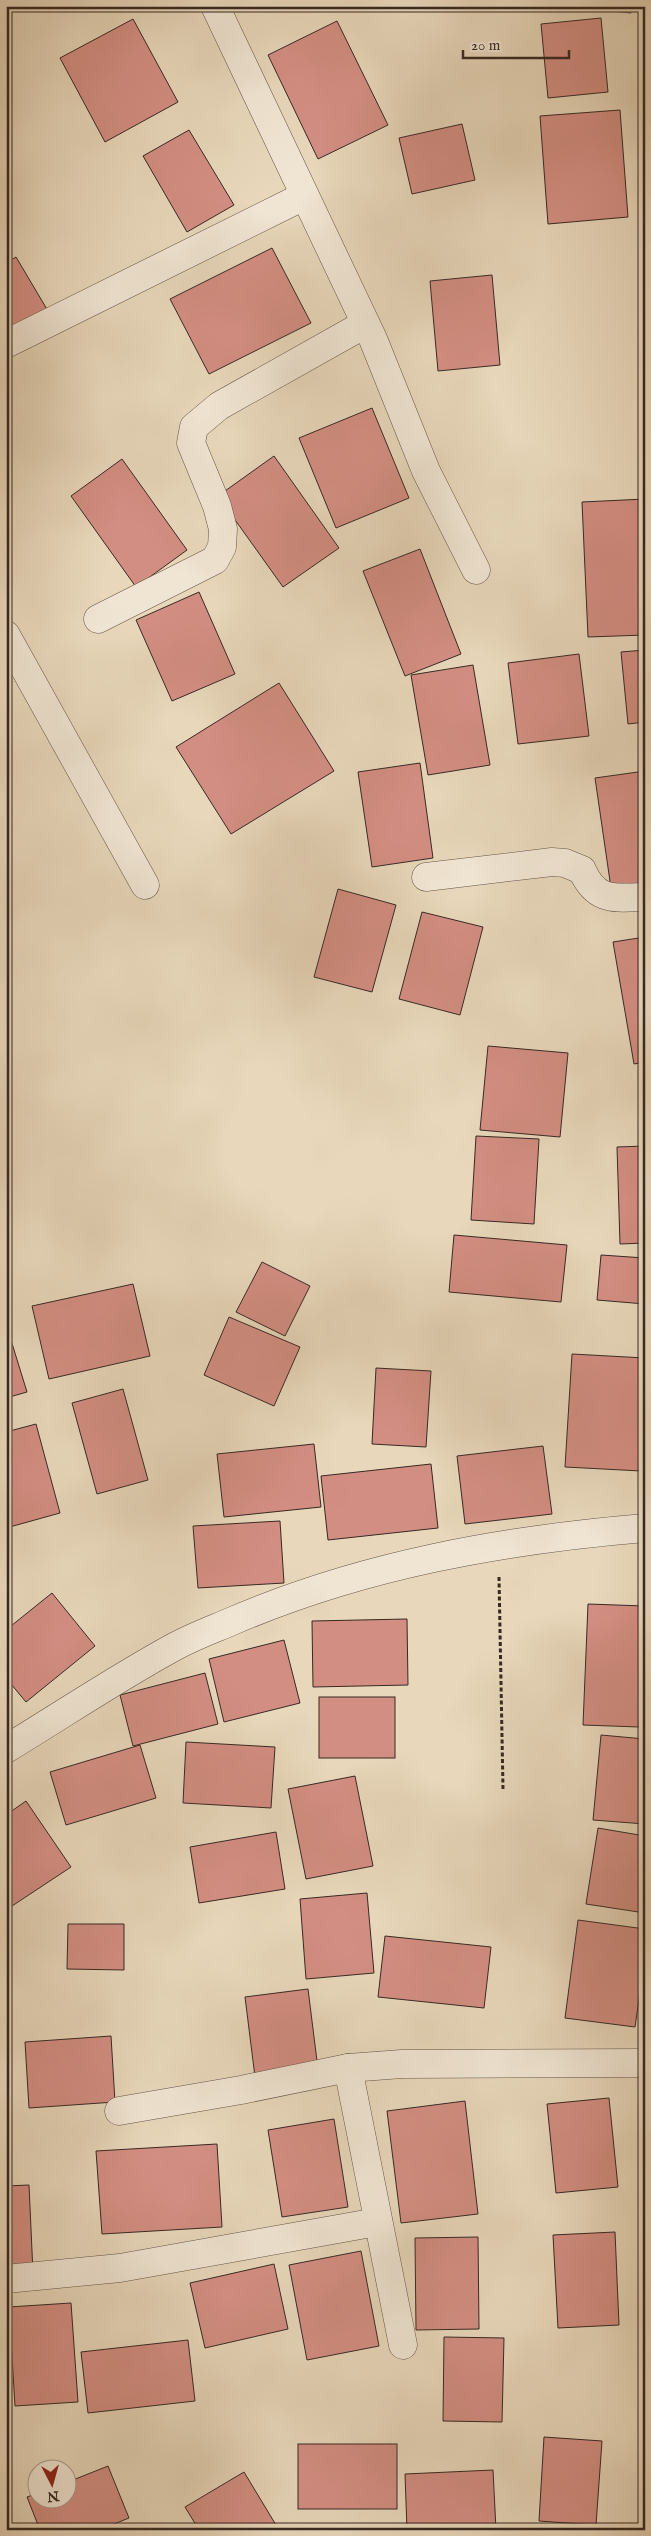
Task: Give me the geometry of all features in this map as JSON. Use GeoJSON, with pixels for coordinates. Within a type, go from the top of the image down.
{"type":"FeatureCollection","features":[{"type":"Feature","properties":{"kind":"street"},"geometry":{"type":"LineString","coordinates":[[215,6],[365,324],[426,471],[476,570]]}},
{"type":"Feature","properties":{"kind":"street"},"geometry":{"type":"LineString","coordinates":[[6,344],[304,196]]}},
{"type":"Feature","properties":{"kind":"street"},"geometry":{"type":"LineString","coordinates":[[98,620],[215,560],[222,547],[223,529],[217,506],[191,443],[194,428],[219,406],[365,324]]}},
{"type":"Feature","properties":{"kind":"street"},"geometry":{"type":"LineString","coordinates":[[6,635],[145,885]]}},
{"type":"Feature","properties":{"kind":"street"},"geometry":{"type":"LineString","coordinates":[[426,877],[552,862],[565,863],[582,870],[588,884],[598,893],[613,898],[645,897]]}},
{"type":"Feature","properties":{"kind":"street"},"geometry":{"type":"LineString","coordinates":[[6,1749],[175,1646],[265,1607],[349,1579],[433,1556],[499,1544],[645,1528]]}},
{"type":"Feature","properties":{"kind":"street"},"geometry":{"type":"LineString","coordinates":[[119,2111],[241,2090],[348,2068],[402,2064],[645,2063]]}},
{"type":"Feature","properties":{"kind":"street"},"geometry":{"type":"LineString","coordinates":[[348,2068],[377,2222],[403,2345]]}},
{"type":"Feature","properties":{"kind":"street"},"geometry":{"type":"LineString","coordinates":[[6,2279],[120,2268],[377,2222]]}},
{"type":"Feature","properties":{"kind":"path"},"geometry":{"type":"LineString","coordinates":[[499,1544],[503,1789]]}},
{"type":"Feature","properties":{"kind":"building"},"geometry":{"type":"Polygon","coordinates":[[[561,6],[632,6],[631,13],[561,6]]]}},
{"type":"Feature","properties":{"kind":"building"},"geometry":{"type":"Polygon","coordinates":[[[601,18],[608,92],[548,98],[541,24],[601,18]]]}},
{"type":"Feature","properties":{"kind":"building"},"geometry":{"type":"Polygon","coordinates":[[[133,19],[178,102],[105,142],[60,58],[133,19]]]}},
{"type":"Feature","properties":{"kind":"building"},"geometry":{"type":"Polygon","coordinates":[[[337,21],[388,125],[318,159],[268,55],[337,21]]]}},
{"type":"Feature","properties":{"kind":"building"},"geometry":{"type":"Polygon","coordinates":[[[620,110],[628,217],[548,224],[540,116],[620,110]]]}},
{"type":"Feature","properties":{"kind":"building"},"geometry":{"type":"Polygon","coordinates":[[[462,124],[475,180],[412,194],[399,138],[462,124]]]}},
{"type":"Feature","properties":{"kind":"building"},"geometry":{"type":"Polygon","coordinates":[[[189,130],[234,205],[187,232],[143,156],[189,130]]]}},
{"type":"Feature","properties":{"kind":"building"},"geometry":{"type":"Polygon","coordinates":[[[272,248],[311,323],[209,374],[170,299],[272,248]]]}},
{"type":"Feature","properties":{"kind":"building"},"geometry":{"type":"Polygon","coordinates":[[[16,257],[48,311],[6,335],[6,263],[16,257]]]}},
{"type":"Feature","properties":{"kind":"building"},"geometry":{"type":"Polygon","coordinates":[[[492,275],[500,365],[438,371],[430,281],[492,275]]]}},
{"type":"Feature","properties":{"kind":"building"},"geometry":{"type":"Polygon","coordinates":[[[372,408],[409,498],[336,528],[299,438],[372,408]]]}},
{"type":"Feature","properties":{"kind":"building"},"geometry":{"type":"Polygon","coordinates":[[[274,456],[339,548],[283,587],[218,496],[274,456]]]}},
{"type":"Feature","properties":{"kind":"building"},"geometry":{"type":"Polygon","coordinates":[[[122,459],[187,550],[136,587],[71,496],[122,459]]]}},
{"type":"Feature","properties":{"kind":"building"},"geometry":{"type":"Polygon","coordinates":[[[645,499],[645,635],[588,637],[582,502],[645,499]]]}},
{"type":"Feature","properties":{"kind":"building"},"geometry":{"type":"Polygon","coordinates":[[[420,549],[461,654],[405,676],[363,571],[420,549]]]}},
{"type":"Feature","properties":{"kind":"building"},"geometry":{"type":"Polygon","coordinates":[[[199,592],[235,674],[172,701],[136,620],[199,592]]]}},
{"type":"Feature","properties":{"kind":"building"},"geometry":{"type":"Polygon","coordinates":[[[645,650],[645,722],[628,724],[621,652],[645,650]]]}},
{"type":"Feature","properties":{"kind":"building"},"geometry":{"type":"Polygon","coordinates":[[[579,654],[589,736],[518,744],[508,663],[579,654]]]}},
{"type":"Feature","properties":{"kind":"building"},"geometry":{"type":"Polygon","coordinates":[[[473,665],[490,765],[428,775],[411,675],[473,665]]]}},
{"type":"Feature","properties":{"kind":"building"},"geometry":{"type":"Polygon","coordinates":[[[279,683],[334,771],[231,834],[176,747],[279,683]]]}},
{"type":"Feature","properties":{"kind":"building"},"geometry":{"type":"Polygon","coordinates":[[[420,763],[433,858],[372,867],[358,772],[420,763]]]}},
{"type":"Feature","properties":{"kind":"building"},"geometry":{"type":"Polygon","coordinates":[[[645,771],[645,883],[611,888],[595,778],[645,771]]]}},
{"type":"Feature","properties":{"kind":"building"},"geometry":{"type":"Polygon","coordinates":[[[338,889],[396,905],[372,992],[314,977],[338,889]]]}},
{"type":"Feature","properties":{"kind":"building"},"geometry":{"type":"Polygon","coordinates":[[[422,912],[483,927],[460,1015],[399,999],[422,912]]]}},
{"type":"Feature","properties":{"kind":"building"},"geometry":{"type":"Polygon","coordinates":[[[645,937],[645,1062],[634,1064],[613,942],[645,937]]]}},
{"type":"Feature","properties":{"kind":"building"},"geometry":{"type":"Polygon","coordinates":[[[488,1046],[568,1053],[560,1137],[480,1130],[488,1046]]]}},
{"type":"Feature","properties":{"kind":"building"},"geometry":{"type":"Polygon","coordinates":[[[476,1136],[539,1139],[534,1224],[471,1220],[476,1136]]]}},
{"type":"Feature","properties":{"kind":"building"},"geometry":{"type":"Polygon","coordinates":[[[645,1146],[645,1243],[620,1244],[617,1147],[645,1146]]]}},
{"type":"Feature","properties":{"kind":"building"},"geometry":{"type":"Polygon","coordinates":[[[454,1235],[567,1245],[561,1302],[449,1292],[454,1235]]]}},
{"type":"Feature","properties":{"kind":"building"},"geometry":{"type":"Polygon","coordinates":[[[601,1255],[645,1258],[645,1304],[597,1300],[601,1255]]]}},
{"type":"Feature","properties":{"kind":"building"},"geometry":{"type":"Polygon","coordinates":[[[262,1262],[310,1286],[285,1336],[236,1312],[262,1262]]]}},
{"type":"Feature","properties":{"kind":"building"},"geometry":{"type":"Polygon","coordinates":[[[133,1284],[150,1356],[49,1379],[32,1306],[133,1284]]]}},
{"type":"Feature","properties":{"kind":"building"},"geometry":{"type":"Polygon","coordinates":[[[229,1317],[300,1347],[274,1406],[204,1375],[229,1317]]]}},
{"type":"Feature","properties":{"kind":"building"},"geometry":{"type":"Polygon","coordinates":[[[6,1324],[27,1392],[6,1398],[6,1324]]]}},
{"type":"Feature","properties":{"kind":"building"},"geometry":{"type":"Polygon","coordinates":[[[572,1354],[645,1358],[641,1471],[565,1467],[572,1354]]]}},
{"type":"Feature","properties":{"kind":"building"},"geometry":{"type":"Polygon","coordinates":[[[376,1368],[431,1371],[426,1447],[372,1444],[376,1368]]]}},
{"type":"Feature","properties":{"kind":"building"},"geometry":{"type":"Polygon","coordinates":[[[123,1389],[148,1480],[97,1494],[72,1403],[123,1389]]]}},
{"type":"Feature","properties":{"kind":"building"},"geometry":{"type":"Polygon","coordinates":[[[36,1424],[60,1513],[6,1528],[6,1432],[36,1424]]]}},
{"type":"Feature","properties":{"kind":"building"},"geometry":{"type":"Polygon","coordinates":[[[314,1444],[321,1507],[224,1517],[217,1454],[314,1444]]]}},
{"type":"Feature","properties":{"kind":"building"},"geometry":{"type":"Polygon","coordinates":[[[543,1446],[552,1514],[465,1524],[457,1456],[543,1446]]]}},
{"type":"Feature","properties":{"kind":"building"},"geometry":{"type":"Polygon","coordinates":[[[431,1464],[438,1528],[328,1540],[321,1476],[431,1464]]]}},
{"type":"Feature","properties":{"kind":"building"},"geometry":{"type":"Polygon","coordinates":[[[280,1521],[284,1583],[198,1588],[193,1526],[280,1521]]]}},
{"type":"Feature","properties":{"kind":"building"},"geometry":{"type":"Polygon","coordinates":[[[52,1593],[95,1646],[26,1702],[6,1678],[6,1630],[52,1593]]]}},
{"type":"Feature","properties":{"kind":"building"},"geometry":{"type":"Polygon","coordinates":[[[588,1604],[644,1606],[639,1727],[583,1725],[588,1604]]]}},
{"type":"Feature","properties":{"kind":"building"},"geometry":{"type":"Polygon","coordinates":[[[407,1619],[408,1685],[313,1687],[312,1621],[407,1619]]]}},
{"type":"Feature","properties":{"kind":"building"},"geometry":{"type":"Polygon","coordinates":[[[284,1640],[300,1703],[224,1722],[209,1659],[284,1640]]]}},
{"type":"Feature","properties":{"kind":"building"},"geometry":{"type":"Polygon","coordinates":[[[205,1673],[218,1724],[133,1746],[120,1695],[205,1673]]]}},
{"type":"Feature","properties":{"kind":"building"},"geometry":{"type":"Polygon","coordinates":[[[319,1697],[395,1697],[395,1758],[319,1758],[319,1697]]]}},
{"type":"Feature","properties":{"kind":"building"},"geometry":{"type":"Polygon","coordinates":[[[601,1735],[645,1739],[645,1824],[593,1820],[601,1735]]]}},
{"type":"Feature","properties":{"kind":"building"},"geometry":{"type":"Polygon","coordinates":[[[186,1742],[275,1747],[271,1808],[183,1803],[186,1742]]]}},
{"type":"Feature","properties":{"kind":"building"},"geometry":{"type":"Polygon","coordinates":[[[140,1745],[156,1798],[66,1825],[50,1772],[140,1745]]]}},
{"type":"Feature","properties":{"kind":"building"},"geometry":{"type":"Polygon","coordinates":[[[355,1776],[373,1866],[306,1879],[288,1789],[355,1776]]]}},
{"type":"Feature","properties":{"kind":"building"},"geometry":{"type":"Polygon","coordinates":[[[26,1801],[71,1867],[6,1910],[6,1815],[26,1801]]]}},
{"type":"Feature","properties":{"kind":"building"},"geometry":{"type":"Polygon","coordinates":[[[598,1828],[645,1836],[645,1913],[586,1904],[598,1828]]]}},
{"type":"Feature","properties":{"kind":"building"},"geometry":{"type":"Polygon","coordinates":[[[276,1832],[285,1889],[199,1903],[190,1847],[276,1832]]]}},
{"type":"Feature","properties":{"kind":"building"},"geometry":{"type":"Polygon","coordinates":[[[367,1893],[374,1973],[306,1979],[300,1899],[367,1893]]]}},
{"type":"Feature","properties":{"kind":"building"},"geometry":{"type":"Polygon","coordinates":[[[578,1920],[645,1929],[645,1958],[635,2027],[565,2018],[578,1920]]]}},
{"type":"Feature","properties":{"kind":"building"},"geometry":{"type":"Polygon","coordinates":[[[68,1924],[124,1924],[124,1970],[67,1969],[68,1924]]]}},
{"type":"Feature","properties":{"kind":"building"},"geometry":{"type":"Polygon","coordinates":[[[385,1936],[491,1947],[484,2008],[378,1997],[385,1936]]]}},
{"type":"Feature","properties":{"kind":"building"},"geometry":{"type":"Polygon","coordinates":[[[308,1989],[318,2069],[255,2077],[245,1997],[308,1989]]]}},
{"type":"Feature","properties":{"kind":"building"},"geometry":{"type":"Polygon","coordinates":[[[111,2036],[115,2102],[29,2108],[25,2042],[111,2036]]]}},
{"type":"Feature","properties":{"kind":"building"},"geometry":{"type":"Polygon","coordinates":[[[609,2098],[618,2187],[556,2193],[547,2104],[609,2098]]]}},
{"type":"Feature","properties":{"kind":"building"},"geometry":{"type":"Polygon","coordinates":[[[465,2101],[478,2214],[401,2223],[387,2111],[465,2101]]]}},
{"type":"Feature","properties":{"kind":"building"},"geometry":{"type":"Polygon","coordinates":[[[334,2119],[348,2207],[282,2217],[268,2130],[334,2119]]]}},
{"type":"Feature","properties":{"kind":"building"},"geometry":{"type":"Polygon","coordinates":[[[217,2144],[222,2227],[102,2234],[96,2151],[217,2144]]]}},
{"type":"Feature","properties":{"kind":"building"},"geometry":{"type":"Polygon","coordinates":[[[29,2185],[33,2273],[6,2274],[6,2186],[29,2185]]]}},
{"type":"Feature","properties":{"kind":"building"},"geometry":{"type":"Polygon","coordinates":[[[615,2232],[619,2325],[558,2328],[553,2235],[615,2232]]]}},
{"type":"Feature","properties":{"kind":"building"},"geometry":{"type":"Polygon","coordinates":[[[478,2237],[479,2329],[416,2330],[415,2238],[478,2237]]]}},
{"type":"Feature","properties":{"kind":"building"},"geometry":{"type":"Polygon","coordinates":[[[361,2251],[379,2346],[307,2360],[289,2265],[361,2251]]]}},
{"type":"Feature","properties":{"kind":"building"},"geometry":{"type":"Polygon","coordinates":[[[274,2264],[288,2329],[205,2348],[190,2283],[274,2264]]]}},
{"type":"Feature","properties":{"kind":"building"},"geometry":{"type":"Polygon","coordinates":[[[71,2303],[78,2402],[15,2406],[9,2307],[71,2303]]]}},
{"type":"Feature","properties":{"kind":"building"},"geometry":{"type":"Polygon","coordinates":[[[444,2337],[504,2338],[502,2422],[443,2421],[444,2337]]]}},
{"type":"Feature","properties":{"kind":"building"},"geometry":{"type":"Polygon","coordinates":[[[188,2340],[195,2401],[88,2413],[81,2352],[188,2340]]]}},
{"type":"Feature","properties":{"kind":"building"},"geometry":{"type":"Polygon","coordinates":[[[544,2437],[602,2441],[596,2525],[539,2521],[544,2437]]]}},
{"type":"Feature","properties":{"kind":"building"},"geometry":{"type":"Polygon","coordinates":[[[298,2444],[397,2444],[397,2509],[298,2509],[298,2444]]]}},
{"type":"Feature","properties":{"kind":"building"},"geometry":{"type":"Polygon","coordinates":[[[108,2466],[129,2518],[99,2530],[40,2530],[31,2508],[78,2508],[78,2478],[108,2466]]]}},
{"type":"Feature","properties":{"kind":"building"},"geometry":{"type":"Polygon","coordinates":[[[493,2470],[496,2530],[407,2530],[405,2474],[493,2470]]]}},
{"type":"Feature","properties":{"kind":"building"},"geometry":{"type":"Polygon","coordinates":[[[244,2472],[279,2530],[199,2530],[185,2507],[244,2472]]]}}]}
